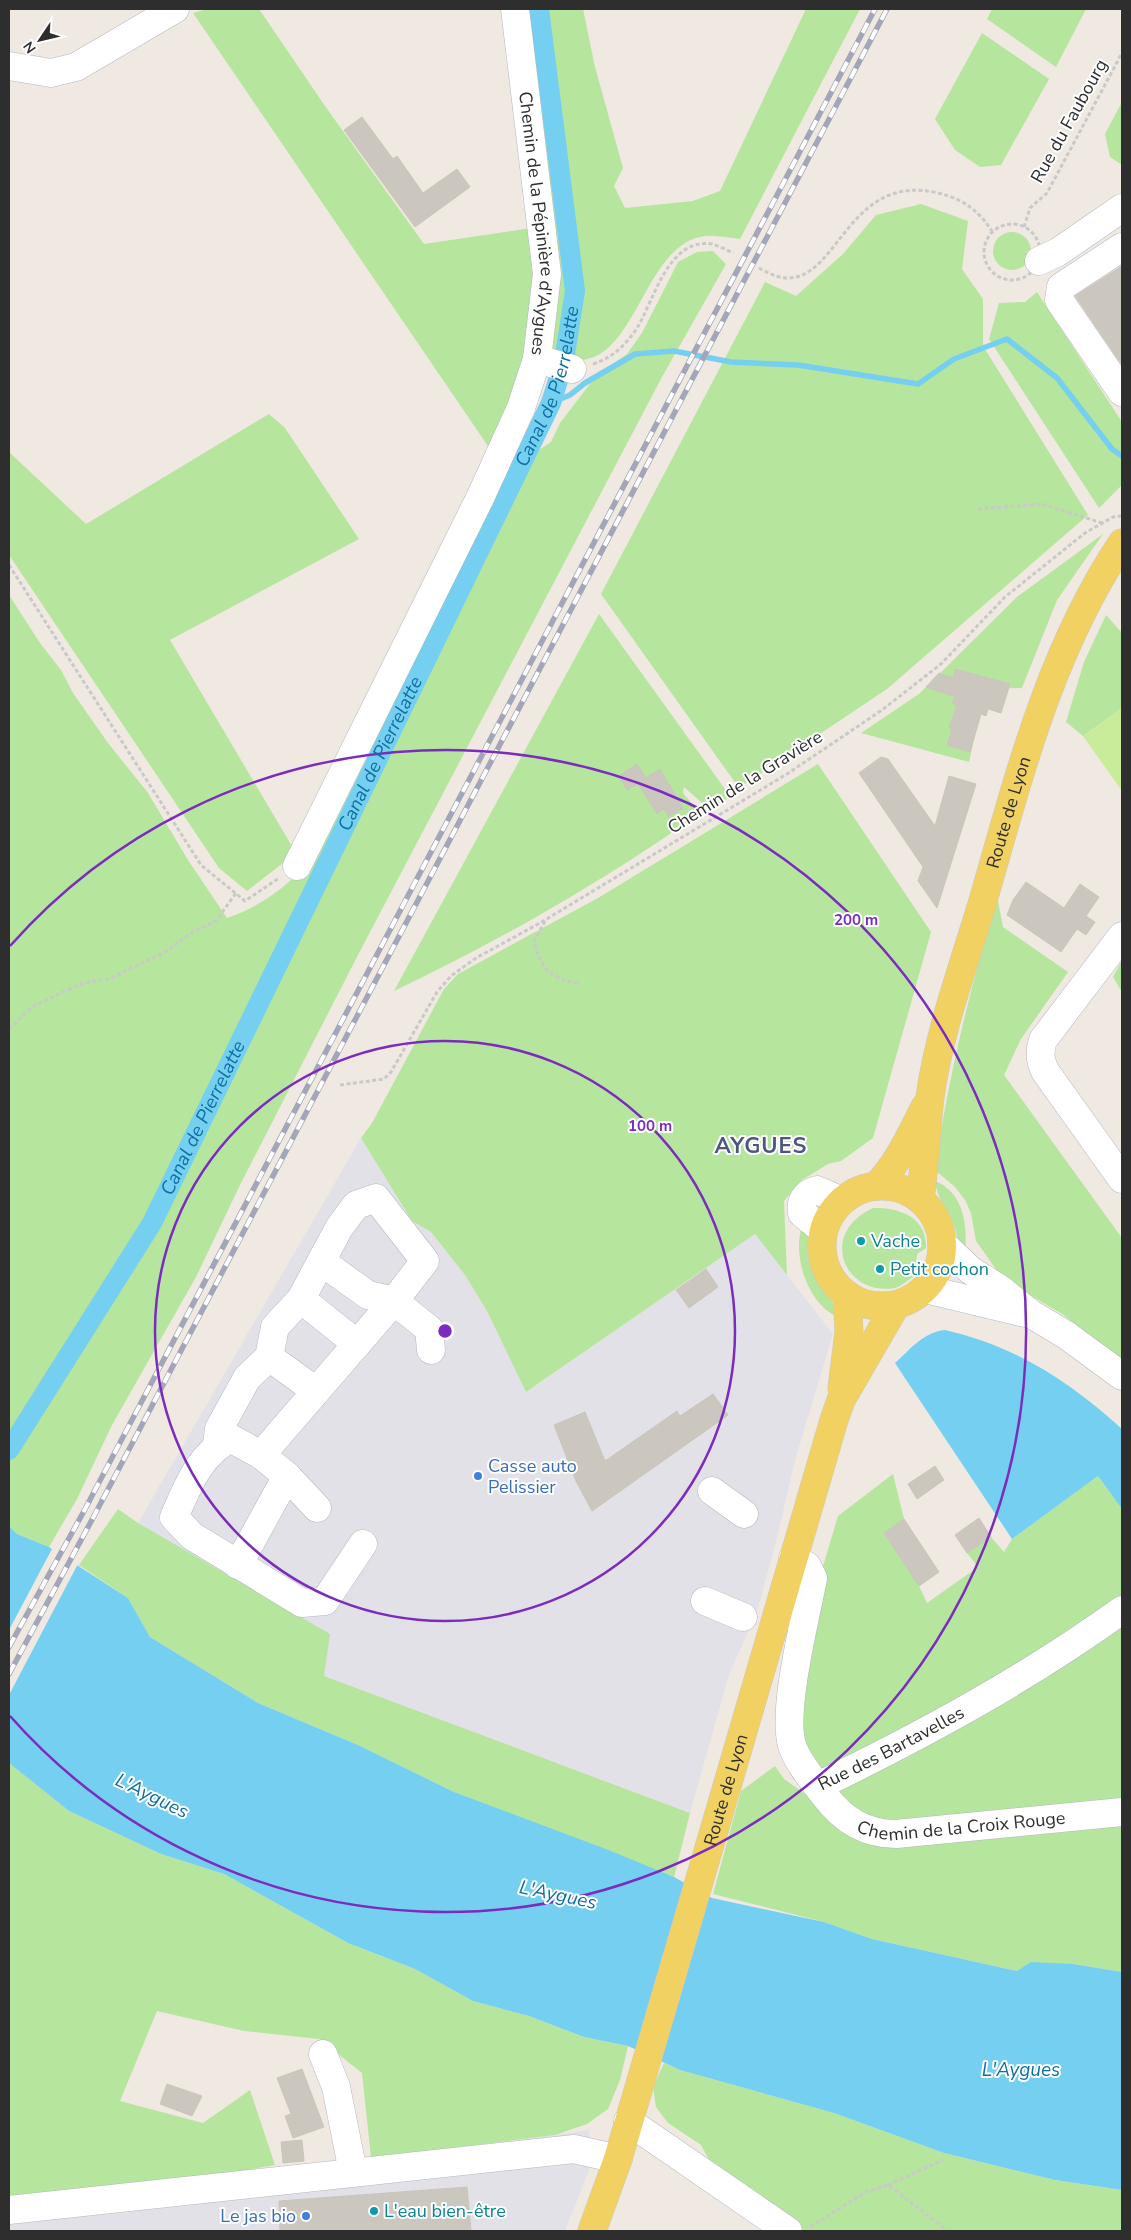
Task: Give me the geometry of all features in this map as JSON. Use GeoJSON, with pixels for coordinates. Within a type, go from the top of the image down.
{"type":"FeatureCollection","features":[{"type":"Feature","properties":{"kind":"main road","name":"Route de Lyon"},"geometry":{"type":"LineString","coordinates":[[920,1199],[930,1097],[950,1011],[1020,773],[1052,674],[1092,592],[1122,543]]}},
{"type":"Feature","properties":{"kind":"main road","name":"Route de Lyon"},"geometry":{"type":"LineString","coordinates":[[876,1186],[889,1173],[897,1161],[930,1097]]}},
{"type":"Feature","properties":{"kind":"main road"},"geometry":{"type":"LineString","coordinates":[[876,1186],[900,1188],[920,1199],[932,1211],[939,1226],[942,1243],[938,1267],[925,1289],[912,1299],[896,1305],[876,1306],[856,1301],[847,1295],[834,1282],[825,1266],[822,1248],[823,1230],[830,1214],[842,1201],[858,1190],[876,1186]]}},
{"type":"Feature","properties":{"kind":"main road","name":"Route de Lyon"},"geometry":{"type":"LineString","coordinates":[[592,2231],[615,2169],[708,1845],[841,1400],[849,1331],[847,1295]]}},
{"type":"Feature","properties":{"kind":"main road","name":"Route de Lyon"},"geometry":{"type":"LineString","coordinates":[[841,1400],[896,1305]]}},
{"type":"Feature","properties":{"kind":"main road","name":"Route de Lyon"},"geometry":{"type":"LineString","coordinates":[[607,2231],[615,2169]]}},
{"type":"Feature","properties":{"kind":"street"},"geometry":{"type":"LineString","coordinates":[[9,66],[51,73],[76,67],[175,9]]}},
{"type":"Feature","properties":{"kind":"street","name":"Chemin de la Pépinière d'Aygues"},"geometry":{"type":"LineString","coordinates":[[515,9],[547,274],[552,364]]}},
{"type":"Feature","properties":{"kind":"street"},"geometry":{"type":"LineString","coordinates":[[1039,261],[1058,252],[1122,208]]}},
{"type":"Feature","properties":{"kind":"street"},"geometry":{"type":"LineString","coordinates":[[1122,247],[1061,287],[1059,300],[1122,392]]}},
{"type":"Feature","properties":{"kind":"street"},"geometry":{"type":"LineString","coordinates":[[296,866],[480,498],[522,408],[552,364]]}},
{"type":"Feature","properties":{"kind":"street"},"geometry":{"type":"LineString","coordinates":[[1122,936],[1044,1040],[1040,1050],[1041,1062],[1045,1071],[1122,1179]]}},
{"type":"Feature","properties":{"kind":"street"},"geometry":{"type":"LineString","coordinates":[[217,1445],[219,1429],[247,1378],[269,1357],[274,1327],[301,1299],[339,1228],[356,1204],[376,1198],[425,1262],[394,1301],[261,1455]]}},
{"type":"Feature","properties":{"kind":"street"},"geometry":{"type":"LineString","coordinates":[[942,1243],[970,1270],[1000,1289],[1031,1314],[1066,1335],[1122,1376]]}},
{"type":"Feature","properties":{"kind":"street"},"geometry":{"type":"LineString","coordinates":[[322,1262],[368,1295],[394,1301],[429,1329],[431,1350]]}},
{"type":"Feature","properties":{"kind":"street"},"geometry":{"type":"LineString","coordinates":[[925,1289],[1031,1314]]}},
{"type":"Feature","properties":{"kind":"street"},"geometry":{"type":"LineString","coordinates":[[301,1299],[357,1344]]}},
{"type":"Feature","properties":{"kind":"street"},"geometry":{"type":"LineString","coordinates":[[269,1357],[316,1391]]}},
{"type":"Feature","properties":{"kind":"street"},"geometry":{"type":"LineString","coordinates":[[317,1508],[287,1476],[261,1455],[230,1438],[217,1445],[198,1465],[174,1517],[192,1536],[302,1603],[325,1601],[363,1544]]}},
{"type":"Feature","properties":{"kind":"street"},"geometry":{"type":"LineString","coordinates":[[238,1565],[287,1476]]}},
{"type":"Feature","properties":{"kind":"street"},"geometry":{"type":"LineString","coordinates":[[712,1491],[744,1514]]}},
{"type":"Feature","properties":{"kind":"street","name":"Rue des Bartavelles"},"geometry":{"type":"LineString","coordinates":[[793,1558],[807,1566],[813,1578],[789,1707],[789,1729],[793,1748],[804,1769],[818,1786],[881,1755],[1012,1684],[1122,1610]]}},
{"type":"Feature","properties":{"kind":"street"},"geometry":{"type":"LineString","coordinates":[[706,1602],[743,1617]]}},
{"type":"Feature","properties":{"kind":"street","name":"Chemin de la Croix Rouge"},"geometry":{"type":"LineString","coordinates":[[818,1786],[832,1806],[850,1822],[881,1834],[1122,1812]]}},
{"type":"Feature","properties":{"kind":"street"},"geometry":{"type":"LineString","coordinates":[[323,2054],[336,2087],[353,2172]]}},
{"type":"Feature","properties":{"kind":"street"},"geometry":{"type":"LineString","coordinates":[[628,2121],[788,2231]]}},
{"type":"Feature","properties":{"kind":"street"},"geometry":{"type":"LineString","coordinates":[[9,2210],[574,2150],[615,2169]]}},
{"type":"Feature","properties":{"kind":"path","name":"Rue du Faubourg"},"geometry":{"type":"LineString","coordinates":[[1024,226],[1030,208],[1046,193],[1122,53]]}},
{"type":"Feature","properties":{"kind":"path"},"geometry":{"type":"LineString","coordinates":[[759,268],[783,277],[802,274],[821,260],[871,205],[892,193],[903,190],[929,191],[955,198],[975,208],[992,231]]}},
{"type":"Feature","properties":{"kind":"path"},"geometry":{"type":"LineString","coordinates":[[1015,224],[1024,226],[1033,234],[1038,242],[1040,251],[1039,261],[1028,276],[1018,280],[1008,281],[997,277],[989,270],[983,256],[986,239],[992,231],[1001,226],[1015,224]]}},
{"type":"Feature","properties":{"kind":"path","name":"Chemin de la Pépinière d'Aygues"},"geometry":{"type":"LineString","coordinates":[[552,364],[603,361],[619,350],[637,328],[661,277],[680,254],[695,246],[713,244],[733,254]]}},
{"type":"Feature","properties":{"kind":"path"},"geometry":{"type":"LineString","coordinates":[[978,509],[1042,504],[1103,523]]}},
{"type":"Feature","properties":{"kind":"path","name":"Chemin de la Gravière"},"geometry":{"type":"LineString","coordinates":[[340,1085],[384,1079],[391,1072],[444,982],[476,958],[545,920],[787,774],[882,710],[941,664],[1005,597],[1085,533],[1113,517],[1122,516]]}},
{"type":"Feature","properties":{"kind":"path"},"geometry":{"type":"LineString","coordinates":[[9,565],[201,865],[245,901],[296,866]]}},
{"type":"Feature","properties":{"kind":"path"},"geometry":{"type":"LineString","coordinates":[[9,1029],[32,1007],[80,984],[111,978],[165,952],[191,933],[216,921],[236,893]]}},
{"type":"Feature","properties":{"kind":"path"},"geometry":{"type":"LineString","coordinates":[[545,920],[534,942],[540,962],[548,971],[578,984]]}},
{"type":"Feature","properties":{"kind":"path"},"geometry":{"type":"LineString","coordinates":[[803,2231],[866,2192],[888,2185],[943,2160]]}},
{"type":"Feature","properties":{"kind":"path"},"geometry":{"type":"LineString","coordinates":[[888,2185],[948,2231]]}},
{"type":"Feature","properties":{"kind":"shaded area","name":"Casse auto Pelissier"},"geometry":{"type":"Polygon","coordinates":[[[361,1138],[412,1221],[431,1232],[465,1275],[534,1387],[755,1234],[833,1334],[796,1457],[757,1611],[729,1675],[690,1813],[323,1676],[138,1523],[361,1138]]]}},
{"type":"Feature","properties":{"kind":"shaded area"},"geometry":{"type":"Polygon","coordinates":[[[589,2130],[590,2168],[565,2231],[9,2231],[9,2201],[344,2165],[589,2130]]]}},
{"type":"Feature","properties":{"kind":"green space"},"geometry":{"type":"Polygon","coordinates":[[[208,9],[259,9],[325,106],[424,244],[531,228],[539,298],[523,379],[492,452],[193,13],[208,9]]]}},
{"type":"Feature","properties":{"kind":"green space"},"geometry":{"type":"Polygon","coordinates":[[[522,9],[583,9],[595,67],[623,168],[614,186],[625,208],[693,201],[720,191],[806,9],[860,9],[740,239],[705,236],[685,243],[668,258],[654,278],[629,322],[615,341],[599,354],[580,360],[554,356],[548,343],[522,9]]]}},
{"type":"Feature","properties":{"kind":"green space"},"geometry":{"type":"Polygon","coordinates":[[[992,9],[1086,9],[1056,67],[987,19],[992,9]]]}},
{"type":"Feature","properties":{"kind":"green space"},"geometry":{"type":"Polygon","coordinates":[[[982,33],[1049,79],[1001,165],[980,167],[955,150],[935,119],[982,33]]]}},
{"type":"Feature","properties":{"kind":"green space"},"geometry":{"type":"Polygon","coordinates":[[[1122,102],[1122,165],[1110,157],[1105,134],[1122,102]]]}},
{"type":"Feature","properties":{"kind":"green space"},"geometry":{"type":"Polygon","coordinates":[[[921,204],[968,221],[962,269],[983,299],[983,346],[1088,515],[887,689],[739,788],[601,594],[765,282],[796,296],[843,254],[876,215],[921,204]]]}},
{"type":"Feature","properties":{"kind":"green space"},"geometry":{"type":"Polygon","coordinates":[[[1012,232],[1025,238],[1031,251],[1025,264],[1012,270],[999,264],[993,251],[999,238],[1012,232]]]}},
{"type":"Feature","properties":{"kind":"green space"},"geometry":{"type":"Polygon","coordinates":[[[713,251],[726,264],[662,377],[359,953],[240,1185],[196,1277],[112,1425],[77,1499],[49,1547],[17,1534],[9,1526],[9,595],[40,643],[61,670],[73,693],[108,743],[148,793],[188,860],[227,918],[249,909],[278,891],[304,868],[482,517],[519,463],[551,442],[560,423],[596,376],[627,354],[642,333],[678,262],[697,252],[713,251]]]}},
{"type":"Feature","properties":{"kind":"green space"},"geometry":{"type":"Polygon","coordinates":[[[1037,292],[1122,422],[1122,485],[1099,508],[989,339],[999,303],[1025,302],[1037,292]]]}},
{"type":"Feature","properties":{"kind":"green space"},"geometry":{"type":"Polygon","coordinates":[[[269,414],[285,428],[359,539],[170,640],[296,853],[247,891],[219,868],[9,555],[9,452],[86,524],[269,414]]]}},
{"type":"Feature","properties":{"kind":"green space"},"geometry":{"type":"Polygon","coordinates":[[[1103,534],[1057,600],[1022,688],[985,689],[969,762],[861,733],[919,694],[1017,597],[1103,534]]]}},
{"type":"Feature","properties":{"kind":"green space"},"geometry":{"type":"Polygon","coordinates":[[[599,614],[730,796],[711,811],[684,787],[683,793],[700,813],[589,886],[513,930],[394,991],[599,614]]]}},
{"type":"Feature","properties":{"kind":"green space"},"geometry":{"type":"Polygon","coordinates":[[[1106,615],[1122,633],[1122,708],[1083,736],[1066,722],[1084,662],[1106,615]]]}},
{"type":"Feature","properties":{"kind":"green space"},"geometry":{"type":"Polygon","coordinates":[[[1122,708],[1122,791],[1083,736],[1122,708]]]}},
{"type":"Feature","properties":{"kind":"green space"},"geometry":{"type":"Polygon","coordinates":[[[818,764],[931,932],[873,1138],[841,1161],[828,1164],[802,1180],[784,1201],[787,1275],[755,1234],[526,1392],[487,1311],[465,1275],[431,1232],[412,1221],[361,1138],[372,1123],[444,989],[458,974],[598,898],[818,764]]]}},
{"type":"Feature","properties":{"kind":"green space"},"geometry":{"type":"Polygon","coordinates":[[[997,896],[1003,927],[1068,972],[1021,1039],[1004,1075],[1122,1238],[1122,1360],[1062,1314],[1003,1279],[976,1241],[971,1213],[965,1200],[955,1187],[935,1170],[940,1135],[961,1032],[997,896]]]}},
{"type":"Feature","properties":{"kind":"green space"},"geometry":{"type":"Polygon","coordinates":[[[1122,960],[1122,992],[1113,977],[1122,960]]]}},
{"type":"Feature","properties":{"kind":"green space"},"geometry":{"type":"Polygon","coordinates":[[[935,1181],[952,1193],[962,1210],[966,1230],[965,1251],[958,1241],[954,1226],[938,1193],[935,1181]]]}},
{"type":"Feature","properties":{"kind":"green space"},"geometry":{"type":"Polygon","coordinates":[[[873,1208],[892,1209],[910,1216],[917,1221],[925,1237],[926,1248],[917,1254],[915,1276],[895,1288],[877,1288],[863,1283],[851,1273],[844,1261],[842,1247],[846,1233],[856,1219],[873,1208]]]}},
{"type":"Feature","properties":{"kind":"green space"},"geometry":{"type":"Polygon","coordinates":[[[803,1224],[810,1238],[813,1264],[838,1317],[818,1301],[810,1290],[804,1276],[799,1249],[803,1224]]]}},
{"type":"Feature","properties":{"kind":"green space"},"geometry":{"type":"Polygon","coordinates":[[[893,1474],[904,1519],[884,1533],[919,1586],[927,1603],[978,1567],[967,1553],[991,1537],[1004,1552],[1012,1539],[1098,1476],[1122,1509],[1122,1602],[1080,1635],[831,1771],[814,1767],[793,1723],[813,1600],[838,1516],[893,1474]]]}},
{"type":"Feature","properties":{"kind":"green space"},"geometry":{"type":"Polygon","coordinates":[[[118,1509],[138,1523],[330,1634],[324,1676],[690,1813],[674,1877],[454,1792],[358,1745],[258,1703],[150,1637],[128,1598],[79,1565],[118,1509]]]}},
{"type":"Feature","properties":{"kind":"green space"},"geometry":{"type":"Polygon","coordinates":[[[1122,1617],[1122,1801],[887,1827],[837,1800],[837,1784],[1122,1617]]]}},
{"type":"Feature","properties":{"kind":"green space"},"geometry":{"type":"Polygon","coordinates":[[[9,1763],[69,1811],[161,1854],[224,1874],[348,1943],[415,1969],[473,2001],[529,2016],[584,2037],[628,2046],[620,2080],[608,2109],[587,2124],[555,2135],[371,2158],[362,2073],[319,2039],[244,2031],[157,2011],[120,2101],[203,2123],[250,2090],[275,2165],[142,2189],[9,2201],[9,1763]]]}},
{"type":"Feature","properties":{"kind":"green space"},"geometry":{"type":"Polygon","coordinates":[[[775,1766],[784,1779],[808,1796],[830,1821],[1122,1822],[1122,1972],[1073,1964],[1017,1971],[872,1939],[824,1922],[713,1894],[741,1791],[775,1766]]]}},
{"type":"Feature","properties":{"kind":"green space"},"geometry":{"type":"Polygon","coordinates":[[[664,2063],[680,2070],[834,2113],[944,2153],[1055,2180],[1122,2190],[1122,2231],[800,2231],[713,2167],[701,2145],[668,2123],[656,2107],[653,2087],[664,2063]]]}},
{"type":"Feature","properties":{"kind":"water"},"geometry":{"type":"Polygon","coordinates":[[[945,1330],[995,1345],[1040,1368],[1082,1396],[1122,1429],[1122,1509],[1098,1476],[1012,1539],[895,1363],[923,1338],[937,1331],[945,1330]]]}},
{"type":"Feature","properties":{"kind":"water","name":"L'Aygues"},"geometry":{"type":"Polygon","coordinates":[[[9,1526],[17,1534],[49,1547],[128,1598],[150,1637],[258,1703],[358,1745],[454,1792],[611,1851],[674,1877],[712,1898],[824,1922],[872,1939],[1017,1971],[1031,1962],[1073,1964],[1122,1972],[1122,2190],[1055,2180],[944,2153],[834,2113],[680,2070],[628,2046],[584,2037],[529,2016],[473,2001],[415,1969],[348,1943],[224,1874],[161,1854],[69,1811],[9,1763],[9,1526]]]}},
{"type":"Feature","properties":{"kind":"pier"},"geometry":{"type":"Polygon","coordinates":[[[53,1547],[79,1562],[9,1695],[9,1630],[53,1547]]]}},
{"type":"Feature","properties":{"kind":"building"},"geometry":{"type":"Polygon","coordinates":[[[362,117],[393,159],[397,156],[423,193],[457,169],[470,187],[415,227],[344,130],[362,117]]]}},
{"type":"Feature","properties":{"kind":"building"},"geometry":{"type":"Polygon","coordinates":[[[1122,266],[1122,365],[1075,296],[1122,266]]]}},
{"type":"Feature","properties":{"kind":"building"},"geometry":{"type":"Polygon","coordinates":[[[955,669],[1010,684],[1001,713],[988,709],[986,716],[981,714],[970,752],[947,745],[952,729],[949,728],[957,705],[952,703],[955,697],[926,687],[939,673],[953,678],[955,669]]]}},
{"type":"Feature","properties":{"kind":"building"},"geometry":{"type":"Polygon","coordinates":[[[881,757],[888,759],[935,826],[949,776],[976,784],[937,908],[918,881],[923,867],[859,773],[881,757]]]}},
{"type":"Feature","properties":{"kind":"building"},"geometry":{"type":"Polygon","coordinates":[[[637,764],[646,778],[660,769],[683,808],[669,817],[664,809],[657,814],[638,784],[627,790],[619,776],[637,764]]]}},
{"type":"Feature","properties":{"kind":"building"},"geometry":{"type":"Polygon","coordinates":[[[1026,882],[1064,908],[1080,884],[1099,897],[1086,916],[1095,922],[1086,935],[1077,929],[1061,952],[1007,915],[1013,900],[1026,882]]]}},
{"type":"Feature","properties":{"kind":"building"},"geometry":{"type":"Polygon","coordinates":[[[706,1269],[718,1287],[689,1308],[676,1290],[706,1269]]]}},
{"type":"Feature","properties":{"kind":"building"},"geometry":{"type":"Polygon","coordinates":[[[713,1394],[728,1415],[592,1511],[576,1481],[554,1425],[585,1412],[605,1461],[677,1411],[680,1416],[713,1394]]]}},
{"type":"Feature","properties":{"kind":"building"},"geometry":{"type":"Polygon","coordinates":[[[935,1466],[944,1480],[917,1499],[908,1484],[935,1466]]]}},
{"type":"Feature","properties":{"kind":"building"},"geometry":{"type":"Polygon","coordinates":[[[979,1518],[991,1537],[967,1553],[955,1535],[979,1518]]]}},
{"type":"Feature","properties":{"kind":"building"},"geometry":{"type":"Polygon","coordinates":[[[904,1519],[939,1572],[919,1586],[884,1533],[904,1519]]]}},
{"type":"Feature","properties":{"kind":"building"},"geometry":{"type":"Polygon","coordinates":[[[302,2069],[324,2127],[293,2138],[285,2116],[291,2114],[277,2078],[302,2069]]]}},
{"type":"Feature","properties":{"kind":"building"},"geometry":{"type":"Polygon","coordinates":[[[167,2084],[202,2096],[192,2116],[160,2104],[167,2084]]]}},
{"type":"Feature","properties":{"kind":"building"},"geometry":{"type":"Polygon","coordinates":[[[302,2140],[304,2161],[283,2163],[281,2142],[302,2140]]]}},
{"type":"Feature","properties":{"kind":"building","name":"L'eau bien-être"},"geometry":{"type":"Polygon","coordinates":[[[467,2187],[471,2231],[280,2231],[279,2201],[467,2187]]]}},
{"type":"Feature","properties":{"kind":"waterway","name":"Canal de Pierrelatte"},"geometry":{"type":"LineString","coordinates":[[9,1450],[152,1223],[551,403],[564,361],[575,291],[539,9]]}},
{"type":"Feature","properties":{"kind":"waterway"},"geometry":{"type":"LineString","coordinates":[[551,403],[570,395],[585,383],[635,354],[674,351],[731,362],[798,365],[918,384],[954,359],[1007,339],[1057,378],[1112,449],[1122,456]]}},
{"type":"Feature","properties":{"kind":"railway"},"geometry":{"type":"LineString","coordinates":[[9,1647],[84,1511],[875,9]]}},
{"type":"Feature","properties":{"kind":"railway"},"geometry":{"type":"LineString","coordinates":[[9,1674],[887,9]]}},
{"type":"Feature","properties":{"kind":"place","name":"Vache"},"geometry":{"type":"Point","coordinates":[861,1241]}},
{"type":"Feature","properties":{"kind":"place","name":"Petit cochon"},"geometry":{"type":"Point","coordinates":[880,1269]}},
{"type":"Feature","properties":{"kind":"place","name":"Casse auto Pelissier"},"geometry":{"type":"Point","coordinates":[478,1476]}},
{"type":"Feature","properties":{"kind":"place","name":"L'eau bien-être"},"geometry":{"type":"Point","coordinates":[374,2211]}},
{"type":"Feature","properties":{"kind":"place","name":"Le jas bio"},"geometry":{"type":"Point","coordinates":[306,2216]}},
{"type":"Feature","properties":{"kind":"district","name":"AYGUES"},"geometry":{"type":"Point","coordinates":[761,1146]}}]}
